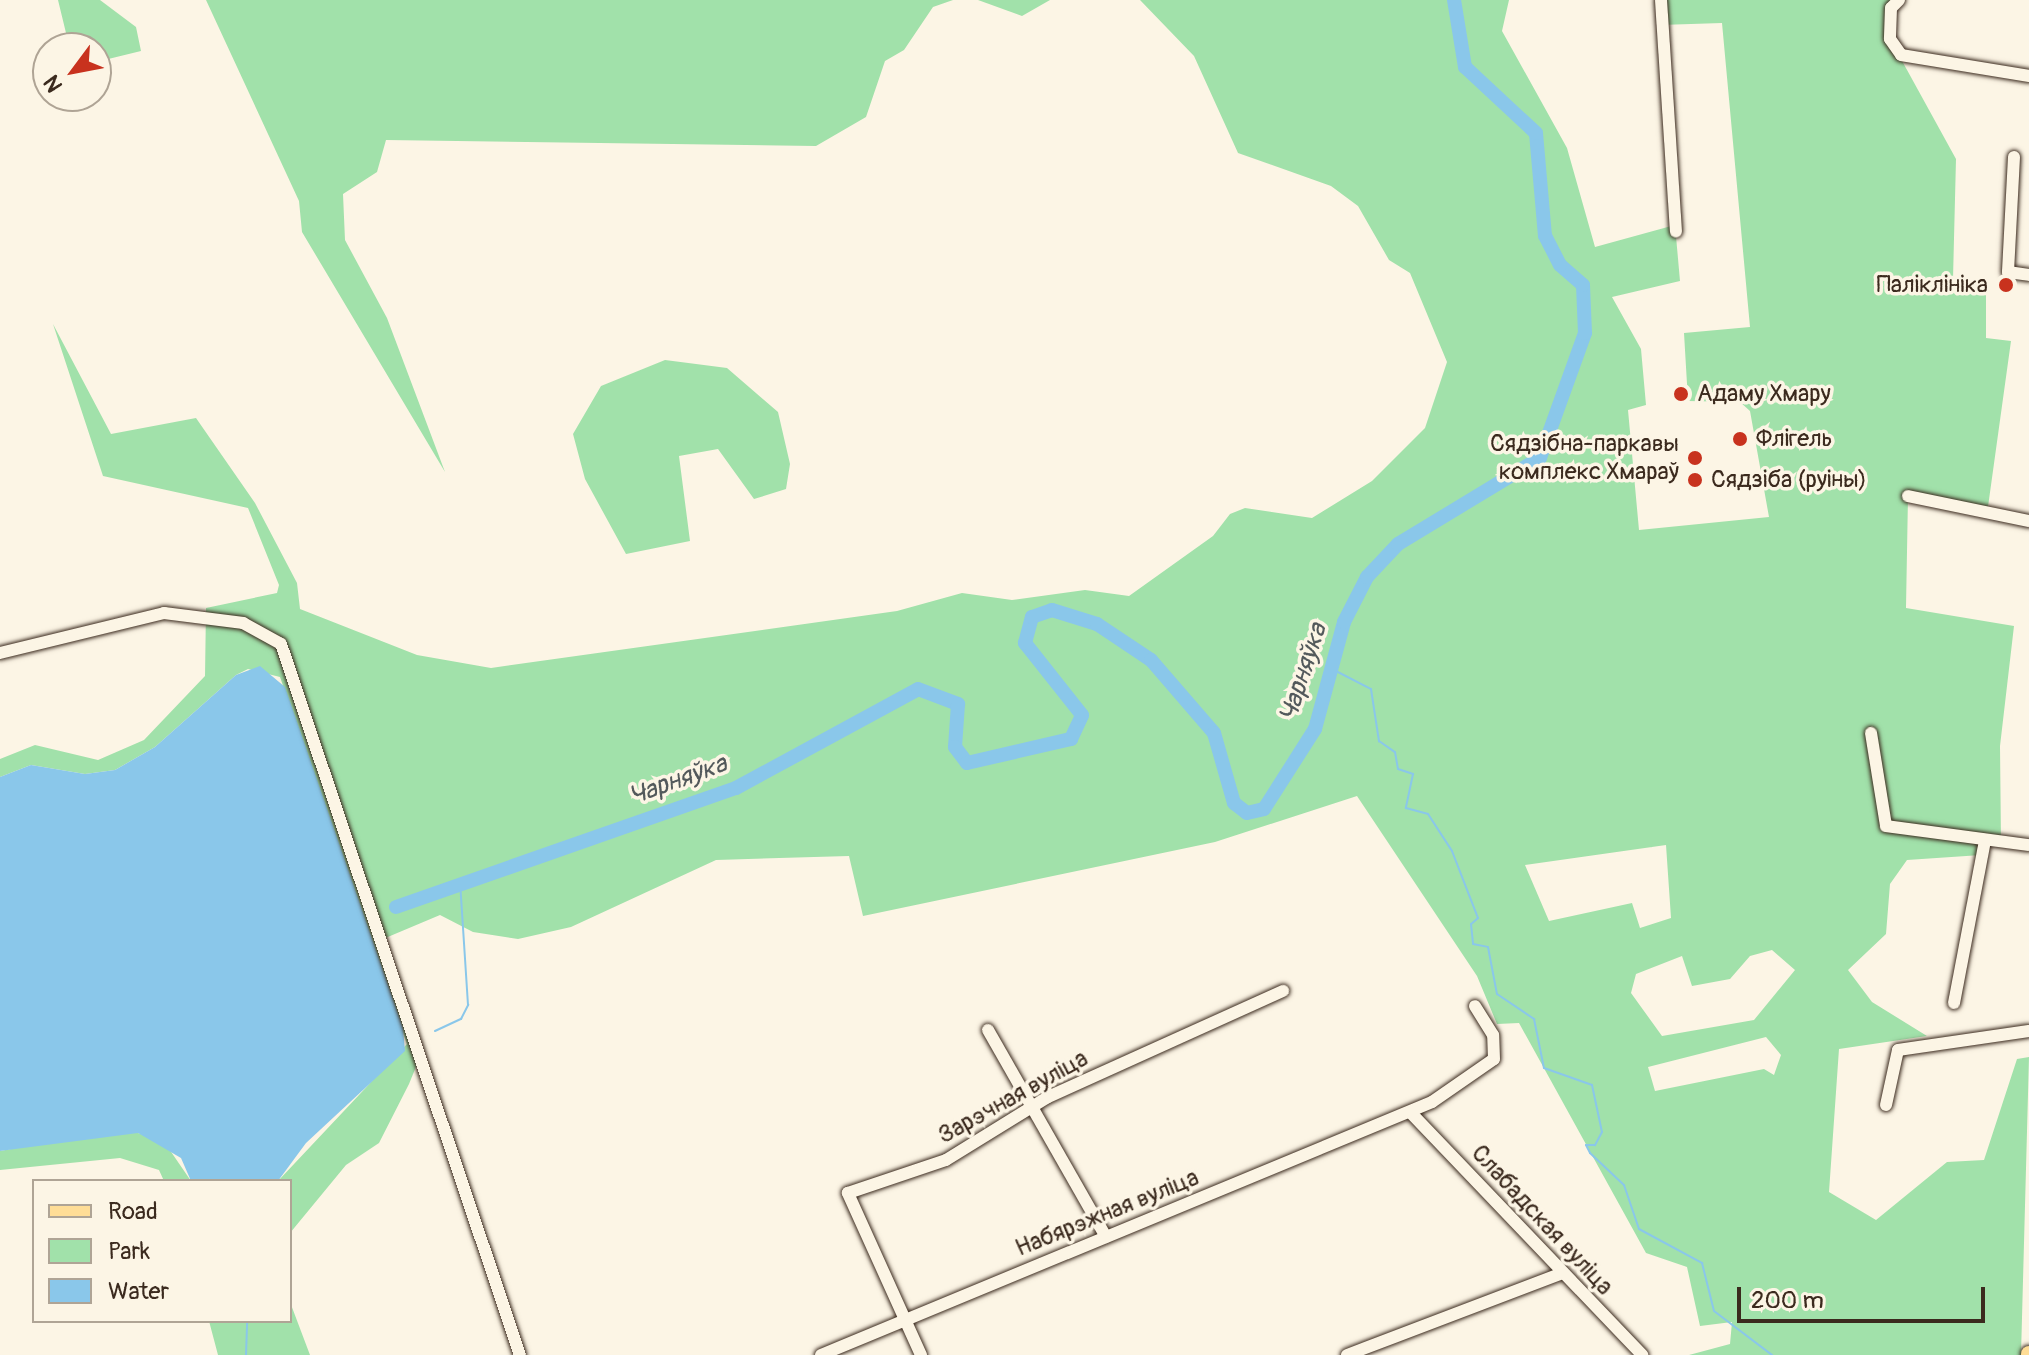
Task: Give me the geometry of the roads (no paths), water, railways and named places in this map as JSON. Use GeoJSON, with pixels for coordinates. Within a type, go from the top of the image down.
{"type":"FeatureCollection","features":[{"type":"Feature","properties":{"kind":"street"},"geometry":{"type":"LineString","coordinates":[[1661,0],[1676,232]]}},
{"type":"Feature","properties":{"kind":"street"},"geometry":{"type":"LineString","coordinates":[[1899,0],[1890,39],[1901,55],[2029,76]]}},
{"type":"Feature","properties":{"kind":"street"},"geometry":{"type":"LineString","coordinates":[[2014,157],[2008,272],[2029,275]]}},
{"type":"Feature","properties":{"kind":"street"},"geometry":{"type":"LineString","coordinates":[[1908,496],[2029,521]]}},
{"type":"Feature","properties":{"kind":"street"},"geometry":{"type":"LineString","coordinates":[[0,653],[164,613],[243,623],[281,644],[520,1355]]}},
{"type":"Feature","properties":{"kind":"street"},"geometry":{"type":"LineString","coordinates":[[1871,733],[1886,826],[2029,845]]}},
{"type":"Feature","properties":{"kind":"street"},"geometry":{"type":"LineString","coordinates":[[1954,1003],[1985,840]]}},
{"type":"Feature","properties":{"kind":"street","name":"Зарэчная вуліца"},"geometry":{"type":"LineString","coordinates":[[907,1318],[848,1193],[946,1160],[1035,1104],[1283,991]]}},
{"type":"Feature","properties":{"kind":"street","name":"Набярэжная вуліца"},"geometry":{"type":"LineString","coordinates":[[821,1355],[1411,1113],[1494,1059],[1493,1035],[1475,1006]]}},
{"type":"Feature","properties":{"kind":"street"},"geometry":{"type":"LineString","coordinates":[[988,1030],[1035,1104],[1106,1237]]}},
{"type":"Feature","properties":{"kind":"street"},"geometry":{"type":"LineString","coordinates":[[1886,1105],[1898,1050],[2029,1031]]}},
{"type":"Feature","properties":{"kind":"street","name":"Слабадская вуліца"},"geometry":{"type":"LineString","coordinates":[[1411,1113],[1642,1355]]}},
{"type":"Feature","properties":{"kind":"street"},"geometry":{"type":"LineString","coordinates":[[1347,1355],[1563,1273]]}},
{"type":"Feature","properties":{"kind":"street"},"geometry":{"type":"LineString","coordinates":[[907,1318],[921,1355]]}},
{"type":"Feature","properties":{"kind":"water"},"geometry":{"type":"Polygon","coordinates":[[[260,666],[285,687],[403,1028],[405,1051],[306,1143],[279,1179],[190,1179],[181,1158],[138,1133],[0,1151],[0,777],[31,765],[85,774],[115,770],[155,747],[236,675],[260,666]]]}},
{"type":"Feature","properties":{"kind":"waterway","name":"Чарняўка"},"geometry":{"type":"LineString","coordinates":[[396,907],[736,788],[918,689],[958,704],[955,747],[967,763],[1071,739],[1082,715],[1025,643],[1032,617],[1052,610],[1097,624],[1151,660],[1214,733],[1234,803],[1247,813],[1264,809],[1315,729],[1344,622],[1367,577],[1398,544],[1540,458],[1585,333],[1583,285],[1560,265],[1545,236],[1536,133],[1465,67],[1454,0]]}},
{"type":"Feature","properties":{"kind":"waterway"},"geometry":{"type":"LineString","coordinates":[[1332,669],[1371,689],[1379,741],[1395,752],[1398,769],[1413,774],[1406,808],[1428,814],[1452,851],[1478,918],[1471,924],[1473,944],[1488,947],[1497,994],[1534,1019],[1544,1068],[1592,1085],[1602,1132],[1595,1145],[1586,1145],[1590,1153],[1624,1185],[1639,1229],[1702,1263],[1714,1311],[1772,1355]]}},
{"type":"Feature","properties":{"kind":"waterway"},"geometry":{"type":"LineString","coordinates":[[435,1031],[461,1019],[468,1005],[460,881]]}},
{"type":"Feature","properties":{"kind":"waterway"},"geometry":{"type":"LineString","coordinates":[[246,1355],[247,1323]]}},
{"type":"Feature","properties":{"kind":"place","name":"Паліклініка"},"geometry":{"type":"Point","coordinates":[2006,285]}},
{"type":"Feature","properties":{"kind":"place","name":"Адаму Хмару"},"geometry":{"type":"Point","coordinates":[1681,394]}},
{"type":"Feature","properties":{"kind":"place","name":"Флігель"},"geometry":{"type":"Point","coordinates":[1740,439]}},
{"type":"Feature","properties":{"kind":"place","name":"Сядзібна-паркавы комплекс Хмараў"},"geometry":{"type":"Point","coordinates":[1695,458]}},
{"type":"Feature","properties":{"kind":"place","name":"Сядзіба (руіны)"},"geometry":{"type":"Point","coordinates":[1695,480]}}]}
